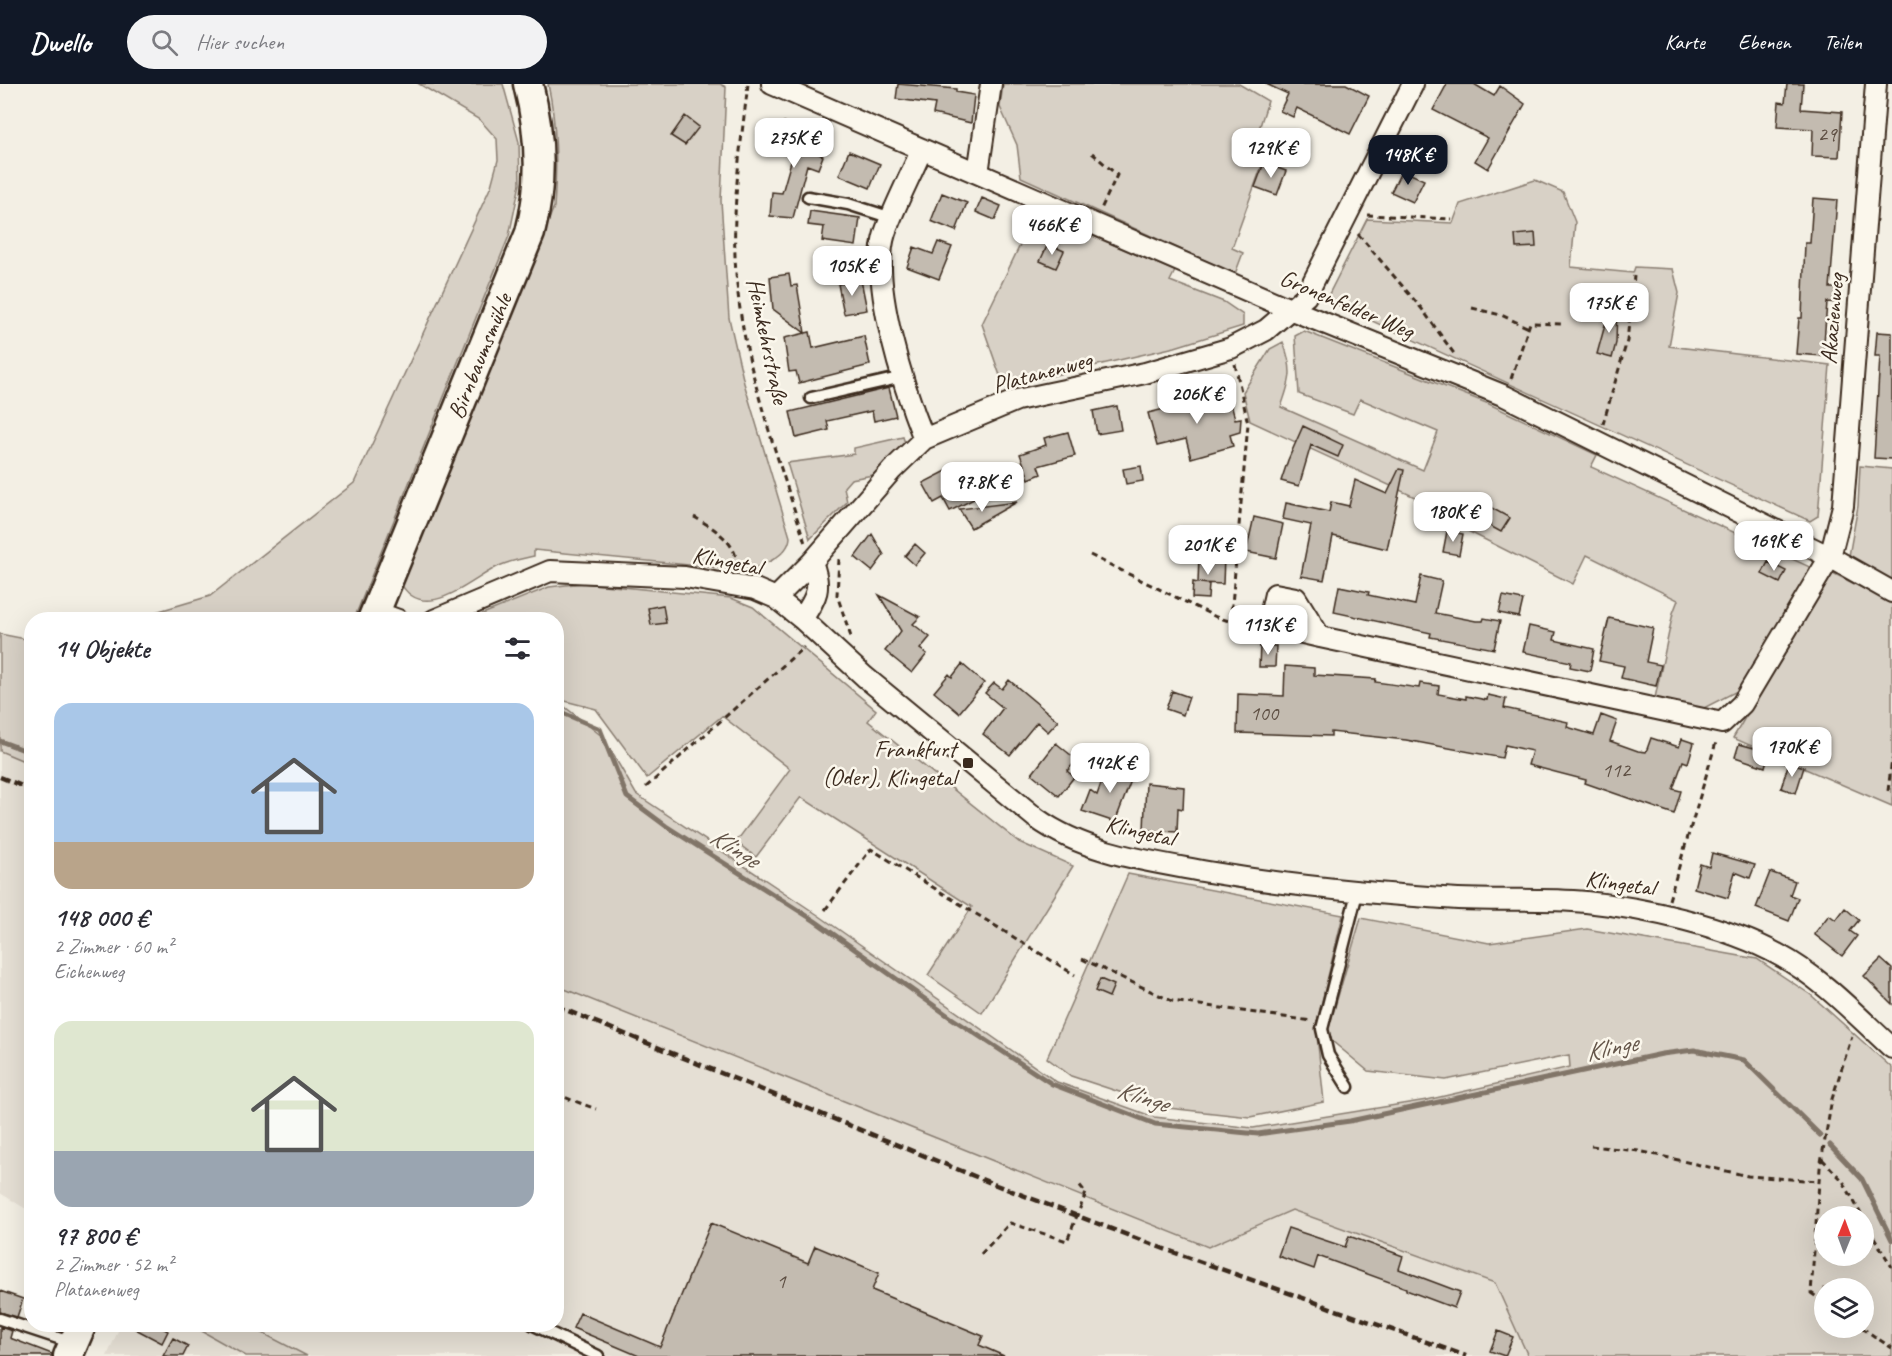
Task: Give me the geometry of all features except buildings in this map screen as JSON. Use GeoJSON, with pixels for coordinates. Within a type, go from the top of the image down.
{"type":"FeatureCollection","features":[{"type":"Feature","properties":{"kind":"main road","name":"Birnbaumsmühle"},"geometry":{"type":"LineString","coordinates":[[384,612],[530,233],[538,202],[539,154],[535,111],[528,84]]}},
{"type":"Feature","properties":{"kind":"street","name":"Gronenfelder Weg"},"geometry":{"type":"LineString","coordinates":[[772,84],[1095,222],[1292,310],[1505,396],[1830,557],[1892,592]]}},
{"type":"Feature","properties":{"kind":"street"},"geometry":{"type":"LineString","coordinates":[[978,173],[991,84]]}},
{"type":"Feature","properties":{"kind":"street","name":"Platanenweg"},"geometry":{"type":"LineString","coordinates":[[776,598],[813,562],[892,470],[924,439],[1017,400],[1145,373],[1232,348],[1266,330],[1292,310],[1306,296],[1413,84]]}},
{"type":"Feature","properties":{"kind":"street","name":"Akazienweg"},"geometry":{"type":"LineString","coordinates":[[1830,557],[1843,506],[1876,84]]}},
{"type":"Feature","properties":{"kind":"street"},"geometry":{"type":"LineString","coordinates":[[922,149],[885,235],[882,282],[903,377],[924,439]]}},
{"type":"Feature","properties":{"kind":"street"},"geometry":{"type":"LineString","coordinates":[[1320,637],[1296,598],[1275,594],[1268,625],[1320,637],[1722,723],[1742,704],[1830,557]]}},
{"type":"Feature","properties":{"kind":"street"},"geometry":{"type":"LineString","coordinates":[[802,619],[814,602],[820,581],[813,562]]}},
{"type":"Feature","properties":{"kind":"street","name":"Klingetal"},"geometry":{"type":"LineString","coordinates":[[453,612],[550,571],[684,577],[755,589],[776,598],[865,677],[968,763],[1036,818],[1062,834],[1125,856],[1230,875],[1357,893],[1462,899],[1586,902],[1664,915],[1731,935],[1779,954],[1820,982],[1892,1048]]}},
{"type":"Feature","properties":{"kind":"lane"},"geometry":{"type":"LineString","coordinates":[[807,197],[848,204],[892,218]]}},
{"type":"Feature","properties":{"kind":"lane"},"geometry":{"type":"LineString","coordinates":[[811,398],[903,377]]}},
{"type":"Feature","properties":{"kind":"lane"},"geometry":{"type":"LineString","coordinates":[[1348,1087],[1328,1055],[1322,1029],[1357,893]]}},
{"type":"Feature","properties":{"kind":"lane"},"geometry":{"type":"LineString","coordinates":[[0,1319],[24,1326]]}},
{"type":"Feature","properties":{"kind":"lane"},"geometry":{"type":"LineString","coordinates":[[44,1332],[75,1341]]}},
{"type":"Feature","properties":{"kind":"lane"},"geometry":{"type":"LineString","coordinates":[[548,1332],[598,1356]]}},
{"type":"Feature","properties":{"kind":"path","name":"Heimkehrstraße"},"geometry":{"type":"LineString","coordinates":[[748,84],[737,195],[736,283],[745,336],[760,396],[813,562]]}},
{"type":"Feature","properties":{"kind":"path"},"geometry":{"type":"LineString","coordinates":[[1092,153],[1117,175],[1095,222]]}},
{"type":"Feature","properties":{"kind":"path"},"geometry":{"type":"LineString","coordinates":[[1346,216],[1452,219]]}},
{"type":"Feature","properties":{"kind":"path"},"geometry":{"type":"LineString","coordinates":[[1346,216],[1422,309],[1456,356]]}},
{"type":"Feature","properties":{"kind":"path"},"geometry":{"type":"LineString","coordinates":[[1598,441],[1627,341],[1634,276]]}},
{"type":"Feature","properties":{"kind":"path"},"geometry":{"type":"LineString","coordinates":[[1472,308],[1501,315],[1529,327]]}},
{"type":"Feature","properties":{"kind":"path"},"geometry":{"type":"LineString","coordinates":[[1505,396],[1530,323],[1562,324]]}},
{"type":"Feature","properties":{"kind":"path"},"geometry":{"type":"LineString","coordinates":[[1090,555],[1216,617],[1229,621],[1248,424],[1232,348]]}},
{"type":"Feature","properties":{"kind":"path"},"geometry":{"type":"LineString","coordinates":[[694,517],[711,526],[735,551],[738,558],[732,585]]}},
{"type":"Feature","properties":{"kind":"path"},"geometry":{"type":"LineString","coordinates":[[840,558],[837,595],[842,617],[857,646]]}},
{"type":"Feature","properties":{"kind":"path"},"geometry":{"type":"LineString","coordinates":[[1231,615],[1268,625]]}},
{"type":"Feature","properties":{"kind":"path"},"geometry":{"type":"LineString","coordinates":[[646,787],[798,654],[817,633]]}},
{"type":"Feature","properties":{"kind":"path"},"geometry":{"type":"LineString","coordinates":[[1664,915],[1722,723]]}},
{"type":"Feature","properties":{"kind":"path"},"geometry":{"type":"LineString","coordinates":[[1888,791],[1892,759]]}},
{"type":"Feature","properties":{"kind":"path"},"geometry":{"type":"LineString","coordinates":[[825,910],[871,849],[1075,975]]}},
{"type":"Feature","properties":{"kind":"path"},"geometry":{"type":"LineString","coordinates":[[1082,958],[1172,1001],[1323,1022]]}},
{"type":"Feature","properties":{"kind":"path"},"geometry":{"type":"LineString","coordinates":[[1814,1295],[1811,1293],[1821,1159],[1832,1099],[1858,1017]]}},
{"type":"Feature","properties":{"kind":"path"},"geometry":{"type":"LineString","coordinates":[[564,1097],[596,1109]]}},
{"type":"Feature","properties":{"kind":"path"},"geometry":{"type":"LineString","coordinates":[[1591,1146],[1639,1151],[1748,1176],[1819,1181]]}},
{"type":"Feature","properties":{"kind":"path"},"geometry":{"type":"LineString","coordinates":[[1821,1159],[1843,1181],[1856,1206]]}},
{"type":"Feature","properties":{"kind":"path"},"geometry":{"type":"LineString","coordinates":[[981,1254],[1010,1223],[1067,1241],[1086,1193],[1078,1183]]}},
{"type":"Feature","properties":{"kind":"path"},"geometry":{"type":"LineString","coordinates":[[1874,1238],[1892,1267]]}},
{"type":"Feature","properties":{"kind":"path"},"geometry":{"type":"LineString","coordinates":[[1874,1336],[1892,1348]]}},
{"type":"Feature","properties":{"kind":"shaded area"},"geometry":{"type":"Polygon","coordinates":[[[419,84],[503,84],[519,142],[520,184],[509,236],[357,612],[156,612],[210,596],[354,483],[491,186],[498,160],[497,139],[480,120],[419,84]]]}},
{"type":"Feature","properties":{"kind":"shaded area"},"geometry":{"type":"Polygon","coordinates":[[[548,84],[720,84],[726,87],[721,201],[729,318],[744,383],[790,537],[779,556],[756,567],[741,570],[534,550],[534,556],[501,565],[447,596],[433,600],[421,600],[410,594],[400,582],[554,207],[556,146],[548,84]]]}},
{"type":"Feature","properties":{"kind":"shaded area"},"geometry":{"type":"Polygon","coordinates":[[[1003,84],[1239,84],[1268,101],[1249,160],[1262,165],[1232,248],[1243,253],[1235,274],[1021,177],[1017,145],[1000,107],[1003,84]]]}},
{"type":"Feature","properties":{"kind":"shaded area"},"geometry":{"type":"Polygon","coordinates":[[[1535,180],[1563,192],[1575,222],[1571,267],[1633,273],[1635,267],[1673,269],[1679,293],[1669,346],[1830,365],[1818,516],[1810,521],[1326,300],[1367,219],[1453,223],[1460,204],[1535,180]]]}},
{"type":"Feature","properties":{"kind":"shaded area"},"geometry":{"type":"Polygon","coordinates":[[[1036,212],[1175,271],[1170,281],[1224,302],[1243,315],[1243,326],[1175,347],[1004,387],[982,324],[1036,212]]]}},
{"type":"Feature","properties":{"kind":"shaded area"},"geometry":{"type":"Polygon","coordinates":[[[1304,331],[1489,404],[1597,455],[1591,467],[1812,568],[1743,688],[1702,709],[1655,698],[1673,613],[1678,600],[1587,555],[1573,584],[1442,518],[1443,510],[1250,421],[1243,392],[1270,349],[1283,342],[1289,360],[1290,375],[1281,407],[1423,470],[1438,432],[1360,399],[1353,414],[1299,394],[1295,336],[1304,331]]]}},
{"type":"Feature","properties":{"kind":"shaded area"},"geometry":{"type":"Polygon","coordinates":[[[903,437],[905,443],[873,475],[851,479],[844,487],[847,502],[810,539],[787,463],[854,454],[854,448],[903,437]]]}},
{"type":"Feature","properties":{"kind":"shaded area"},"geometry":{"type":"Polygon","coordinates":[[[1860,466],[1892,469],[1892,580],[1849,556],[1858,506],[1860,466]]]}},
{"type":"Feature","properties":{"kind":"shaded area"},"geometry":{"type":"Polygon","coordinates":[[[1831,572],[1892,603],[1892,806],[1733,738],[1831,572]]]}},
{"type":"Feature","properties":{"kind":"shaded area"},"geometry":{"type":"Polygon","coordinates":[[[583,583],[731,598],[753,607],[876,710],[868,721],[1019,842],[1073,866],[982,1013],[928,975],[972,907],[801,797],[756,857],[736,842],[790,769],[722,716],[647,778],[596,709],[564,701],[564,612],[488,612],[549,587],[583,583]]]}},
{"type":"Feature","properties":{"kind":"shaded area"},"geometry":{"type":"Polygon","coordinates":[[[0,634],[24,639],[24,761],[0,751],[0,634]]]}},
{"type":"Feature","properties":{"kind":"shaded area"},"geometry":{"type":"Polygon","coordinates":[[[564,706],[603,737],[636,794],[818,915],[1057,1082],[1154,1117],[1253,1128],[1427,1100],[1570,1067],[1569,1055],[1446,1080],[1368,1071],[1332,1041],[1327,1034],[1361,918],[1489,943],[1587,929],[1757,959],[1811,995],[1892,1068],[1892,1356],[1528,1356],[1495,1283],[1292,1210],[1208,1247],[564,989],[564,706]]]}},
{"type":"Feature","properties":{"kind":"shaded area"},"geometry":{"type":"Polygon","coordinates":[[[0,751],[24,761],[24,1208],[0,1193],[0,751]]]}},
{"type":"Feature","properties":{"kind":"shaded area"},"geometry":{"type":"Polygon","coordinates":[[[1128,874],[1343,915],[1316,1026],[1324,1102],[1250,1117],[1168,1108],[1071,1076],[1047,1058],[1128,874]]]}},
{"type":"Feature","properties":{"kind":"shaded area"},"geometry":{"type":"Polygon","coordinates":[[[564,989],[1208,1247],[1292,1210],[1495,1283],[1528,1356],[307,1356],[261,1332],[564,1332],[564,989]]]}},
{"type":"Feature","properties":{"kind":"shaded area"},"geometry":{"type":"Polygon","coordinates":[[[118,1332],[203,1332],[246,1356],[107,1356],[118,1332]]]}},
{"type":"Feature","properties":{"kind":"shaded area"},"geometry":{"type":"Polygon","coordinates":[[[203,1332],[261,1332],[307,1356],[246,1356],[203,1332]]]}},
{"type":"Feature","properties":{"kind":"waterway","name":"Klinge"},"geometry":{"type":"LineString","coordinates":[[564,713],[600,729],[627,797],[666,826],[815,921],[950,1017],[1052,1084],[1155,1124],[1258,1134],[1350,1121],[1662,1054],[1694,1050],[1744,1060],[1820,1135]]}},
{"type":"Feature","properties":{"kind":"waterway"},"geometry":{"type":"LineString","coordinates":[[0,741],[24,750]]}},
{"type":"Feature","properties":{"kind":"waterway","name":"Klinge"},"geometry":{"type":"LineString","coordinates":[[1830,1145],[1862,1179],[1892,1240]]}},
{"type":"Feature","properties":{"kind":"railway"},"geometry":{"type":"LineString","coordinates":[[0,777],[24,787]]}},
{"type":"Feature","properties":{"kind":"railway"},"geometry":{"type":"LineString","coordinates":[[564,1009],[996,1185],[1159,1247],[1466,1356]]}},
{"type":"Feature","properties":{"kind":"place","name":"Frankfurt (Oder), Klingetal"},"geometry":{"type":"Point","coordinates":[968,763]}}]}
